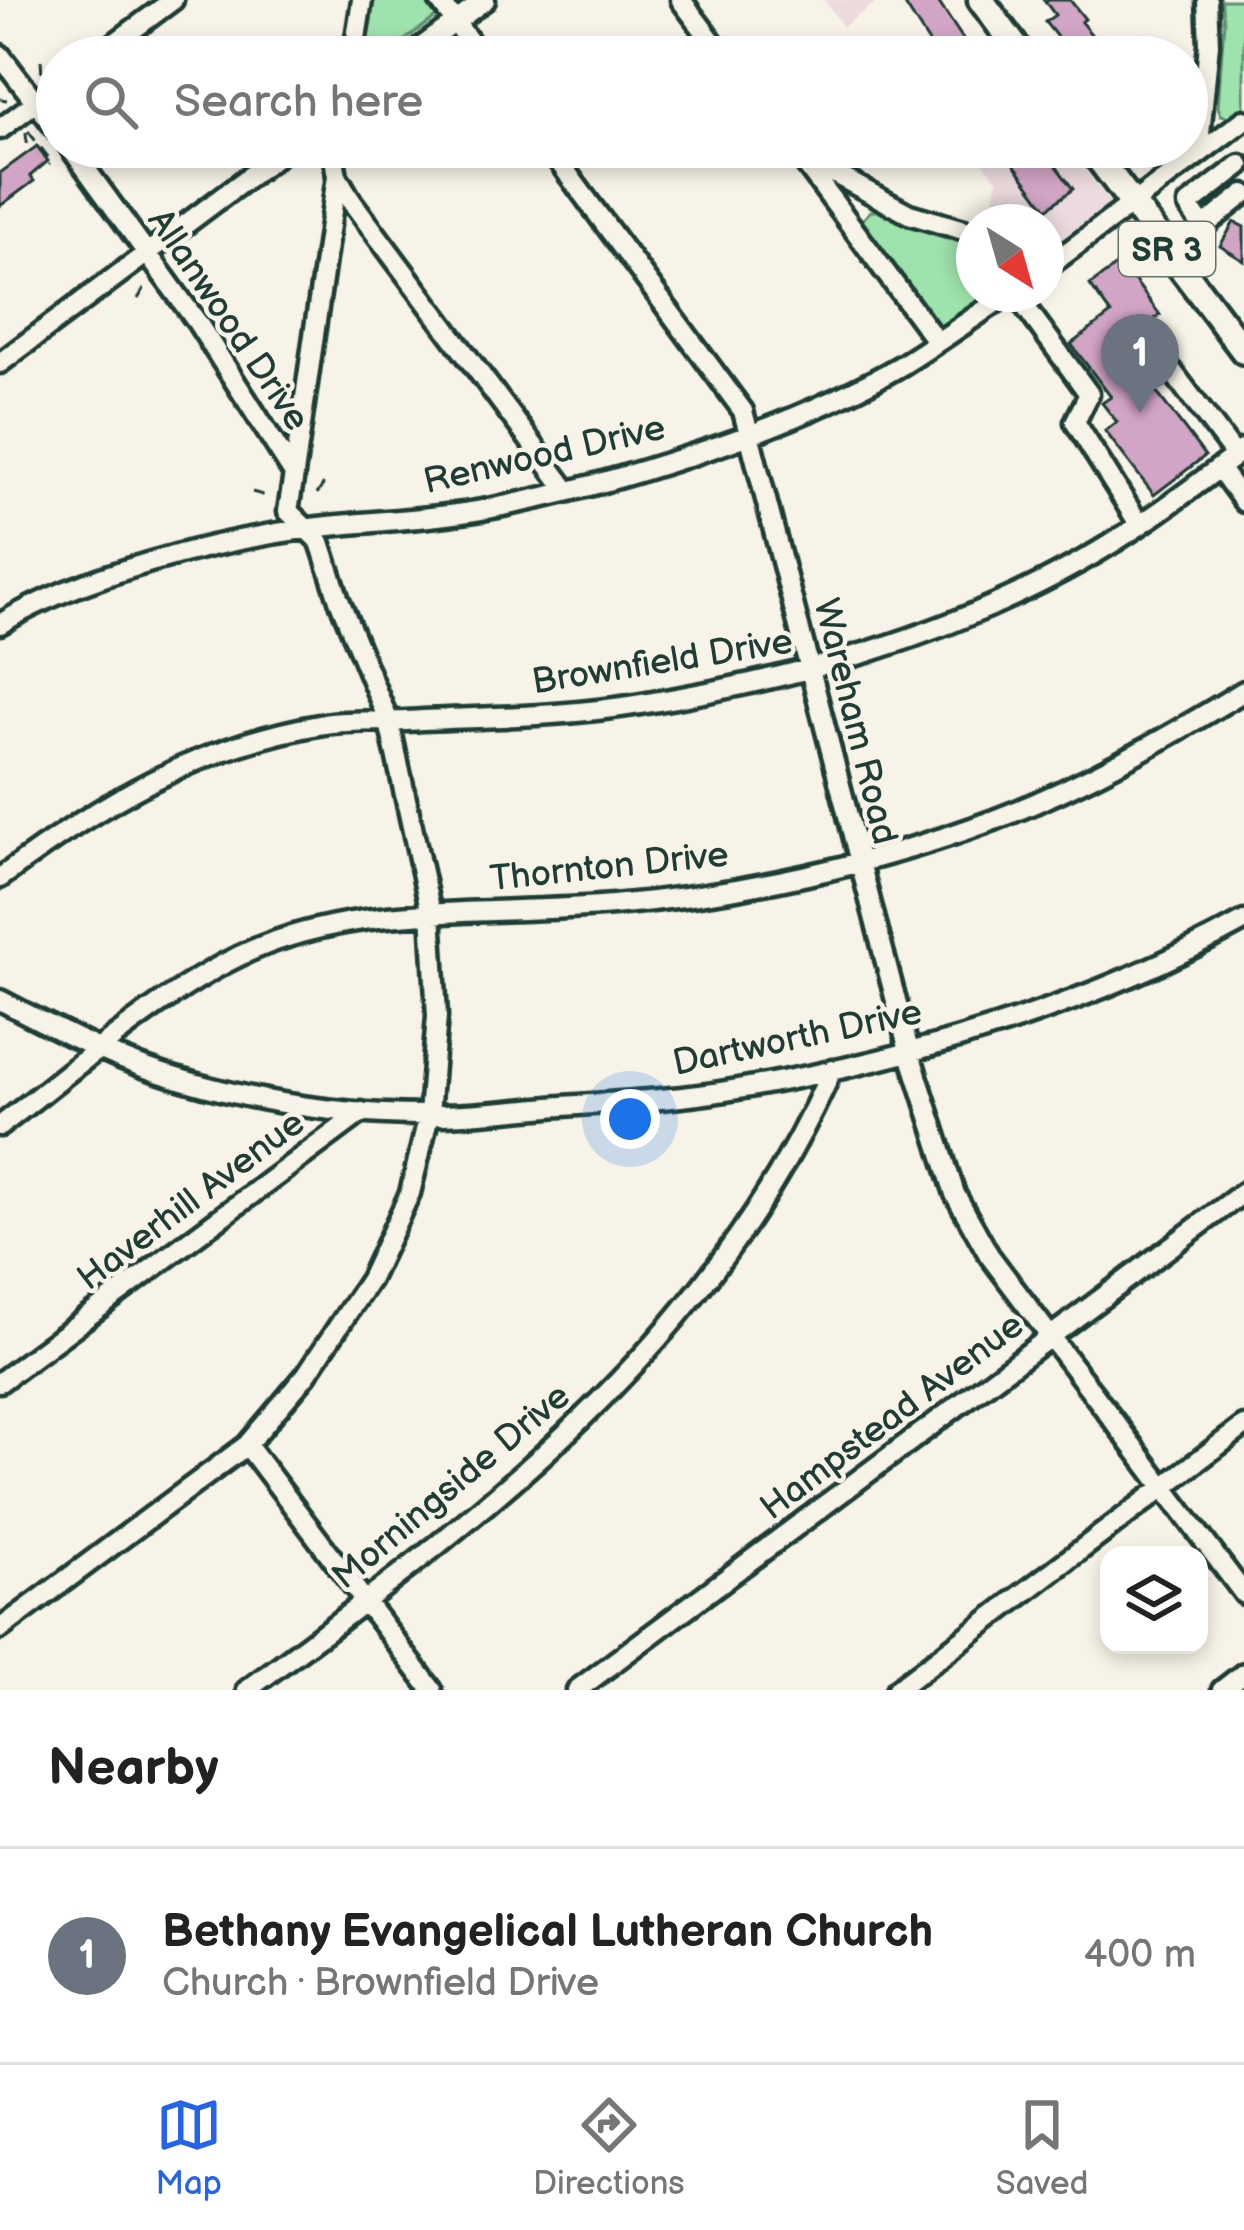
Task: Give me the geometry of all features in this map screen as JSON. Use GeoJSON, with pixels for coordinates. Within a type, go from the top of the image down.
{"type":"FeatureCollection","features":[{"type":"Feature","properties":{"kind":"main road"},"geometry":{"type":"LineString","coordinates":[[981,0],[1008,36]]}},
{"type":"Feature","properties":{"kind":"main road","name":"SR 3"},"geometry":{"type":"LineString","coordinates":[[1106,168],[1244,351]]}},
{"type":"Feature","properties":{"kind":"street"},"geometry":{"type":"LineString","coordinates":[[124,36],[172,0]]}},
{"type":"Feature","properties":{"kind":"street"},"geometry":{"type":"LineString","coordinates":[[356,36],[362,0]]}},
{"type":"Feature","properties":{"kind":"street"},"geometry":{"type":"LineString","coordinates":[[439,0],[465,36]]}},
{"type":"Feature","properties":{"kind":"street"},"geometry":{"type":"LineString","coordinates":[[437,36],[484,0]]}},
{"type":"Feature","properties":{"kind":"street"},"geometry":{"type":"LineString","coordinates":[[681,0],[708,36]]}},
{"type":"Feature","properties":{"kind":"street"},"geometry":{"type":"LineString","coordinates":[[1207,0],[1208,54]]}},
{"type":"Feature","properties":{"kind":"street"},"geometry":{"type":"LineString","coordinates":[[0,55],[36,102],[0,129]]}},
{"type":"Feature","properties":{"kind":"street"},"geometry":{"type":"LineString","coordinates":[[1208,147],[1244,120]]}},
{"type":"Feature","properties":{"kind":"street"},"geometry":{"type":"LineString","coordinates":[[1220,139],[1242,168],[1187,206],[1203,227],[1244,194]]}},
{"type":"Feature","properties":{"kind":"street","name":"Allanwood Drive"},"geometry":{"type":"LineString","coordinates":[[0,1629],[248,1445],[306,1375],[370,1279],[410,1192],[429,1115],[437,1016],[431,914],[389,722],[338,600],[320,542],[288,511],[294,474],[197,322],[85,168]]}},
{"type":"Feature","properties":{"kind":"street"},"geometry":{"type":"LineString","coordinates":[[0,362],[261,168]]}},
{"type":"Feature","properties":{"kind":"street"},"geometry":{"type":"LineString","coordinates":[[294,474],[336,168]]}},
{"type":"Feature","properties":{"kind":"street","name":"Wareham Road"},"geometry":{"type":"LineString","coordinates":[[564,168],[743,411],[909,1051],[956,1194],[989,1255],[1244,1594]]}},
{"type":"Feature","properties":{"kind":"street"},"geometry":{"type":"LineString","coordinates":[[809,168],[937,341]]}},
{"type":"Feature","properties":{"kind":"street"},"geometry":{"type":"LineString","coordinates":[[828,168],[909,214],[956,227]]}},
{"type":"Feature","properties":{"kind":"street"},"geometry":{"type":"LineString","coordinates":[[1064,248],[1179,168]]}},
{"type":"Feature","properties":{"kind":"street"},"geometry":{"type":"LineString","coordinates":[[337,176],[566,490]]}},
{"type":"Feature","properties":{"kind":"street","name":"Renwood Drive"},"geometry":{"type":"LineString","coordinates":[[0,624],[21,611],[140,564],[306,529],[482,510],[661,463],[837,398],[983,312]]}},
{"type":"Feature","properties":{"kind":"street"},"geometry":{"type":"LineString","coordinates":[[1026,312],[1089,394],[1076,422],[1139,524]]}},
{"type":"Feature","properties":{"kind":"street"},"geometry":{"type":"LineString","coordinates":[[1154,347],[1240,452]]}},
{"type":"Feature","properties":{"kind":"street","name":"Brownfield Drive"},"geometry":{"type":"LineString","coordinates":[[0,878],[69,826],[144,782],[228,746],[328,723],[526,716],[639,705],[811,670],[938,630],[1084,560],[1240,452]]}},
{"type":"Feature","properties":{"kind":"street"},"geometry":{"type":"LineString","coordinates":[[1219,468],[1244,502]]}},
{"type":"Feature","properties":{"kind":"street","name":"Thornton Drive"},"geometry":{"type":"LineString","coordinates":[[0,1126],[187,987],[261,946],[351,922],[614,905],[859,862],[992,820],[1078,783],[1167,738],[1244,691]]}},
{"type":"Feature","properties":{"kind":"street","name":"Dartworth Drive"},"geometry":{"type":"LineString","coordinates":[[0,1000],[99,1051],[204,1085],[362,1112],[429,1115],[723,1092],[832,1070],[1034,1012],[1116,981],[1244,921]]}},
{"type":"Feature","properties":{"kind":"street","name":"Morningside Drive"},"geometry":{"type":"LineString","coordinates":[[247,1690],[517,1482],[610,1393],[760,1206],[806,1128],[832,1070]]}},
{"type":"Feature","properties":{"kind":"street","name":"Haverhill Avenue"},"geometry":{"type":"LineString","coordinates":[[0,1382],[362,1112]]}},
{"type":"Feature","properties":{"kind":"street","name":"Hampstead Avenue"},"geometry":{"type":"LineString","coordinates":[[577,1690],[1244,1192]]}},
{"type":"Feature","properties":{"kind":"street"},"geometry":{"type":"LineString","coordinates":[[896,1690],[1244,1426]]}},
{"type":"Feature","properties":{"kind":"street"},"geometry":{"type":"LineString","coordinates":[[248,1445],[432,1690]]}},
{"type":"Feature","properties":{"kind":"street"},"geometry":{"type":"LineString","coordinates":[[1222,1690],[1244,1673]]}},
{"type":"Feature","properties":{"kind":"path"},"geometry":{"type":"LineString","coordinates":[[0,99],[8,100]]}},
{"type":"Feature","properties":{"kind":"path"},"geometry":{"type":"LineString","coordinates":[[27,148],[28,130],[36,141]]}},
{"type":"Feature","properties":{"kind":"path"},"geometry":{"type":"LineString","coordinates":[[177,255],[191,260]]}},
{"type":"Feature","properties":{"kind":"path"},"geometry":{"type":"LineString","coordinates":[[138,299],[148,282]]}},
{"type":"Feature","properties":{"kind":"path"},"geometry":{"type":"LineString","coordinates":[[316,494],[325,482]]}},
{"type":"Feature","properties":{"kind":"path"},"geometry":{"type":"LineString","coordinates":[[252,492],[270,497]]}},
{"type":"Feature","properties":{"kind":"shaded area"},"geometry":{"type":"Polygon","coordinates":[[[824,0],[879,0],[843,27],[824,0]]]}},
{"type":"Feature","properties":{"kind":"shaded area"},"geometry":{"type":"Polygon","coordinates":[[[987,168],[1083,168],[1116,210],[1064,248],[1064,204],[992,204],[998,181],[987,168]]]}},
{"type":"Feature","properties":{"kind":"green space"},"geometry":{"type":"Polygon","coordinates":[[[371,0],[428,0],[437,16],[410,36],[367,36],[371,0]]]}},
{"type":"Feature","properties":{"kind":"green space"},"geometry":{"type":"Polygon","coordinates":[[[1221,0],[1244,0],[1244,109],[1229,117],[1221,115],[1218,107],[1224,22],[1221,0]]]}},
{"type":"Feature","properties":{"kind":"green space"},"geometry":{"type":"Polygon","coordinates":[[[871,211],[881,211],[956,241],[956,312],[970,312],[944,328],[933,322],[861,221],[871,211]]]}},
{"type":"Feature","properties":{"kind":"building"},"geometry":{"type":"Polygon","coordinates":[[[902,0],[937,0],[961,36],[925,36],[902,0]]]}},
{"type":"Feature","properties":{"kind":"building"},"geometry":{"type":"Polygon","coordinates":[[[1044,0],[1070,0],[1092,36],[1056,36],[1045,22],[1055,15],[1044,0]]]}},
{"type":"Feature","properties":{"kind":"building"},"geometry":{"type":"Polygon","coordinates":[[[36,147],[40,168],[30,176],[34,181],[0,206],[0,173],[36,147]]]}},
{"type":"Feature","properties":{"kind":"building"},"geometry":{"type":"Polygon","coordinates":[[[1017,168],[1058,168],[1073,189],[1054,204],[1043,204],[1017,168]]]}},
{"type":"Feature","properties":{"kind":"building"},"geometry":{"type":"Polygon","coordinates":[[[1234,222],[1244,227],[1244,261],[1220,246],[1234,222]]]}},
{"type":"Feature","properties":{"kind":"building"},"geometry":{"type":"Polygon","coordinates":[[[1121,262],[1160,315],[1120,344],[1205,456],[1154,495],[1105,431],[1117,422],[1102,403],[1111,397],[1071,344],[1111,314],[1090,285],[1121,262]]]}},
{"type":"Feature","properties":{"kind":"place","name":"Bethany Evangelical Lutheran Church"},"geometry":{"type":"Point","coordinates":[1140,413]}}]}
